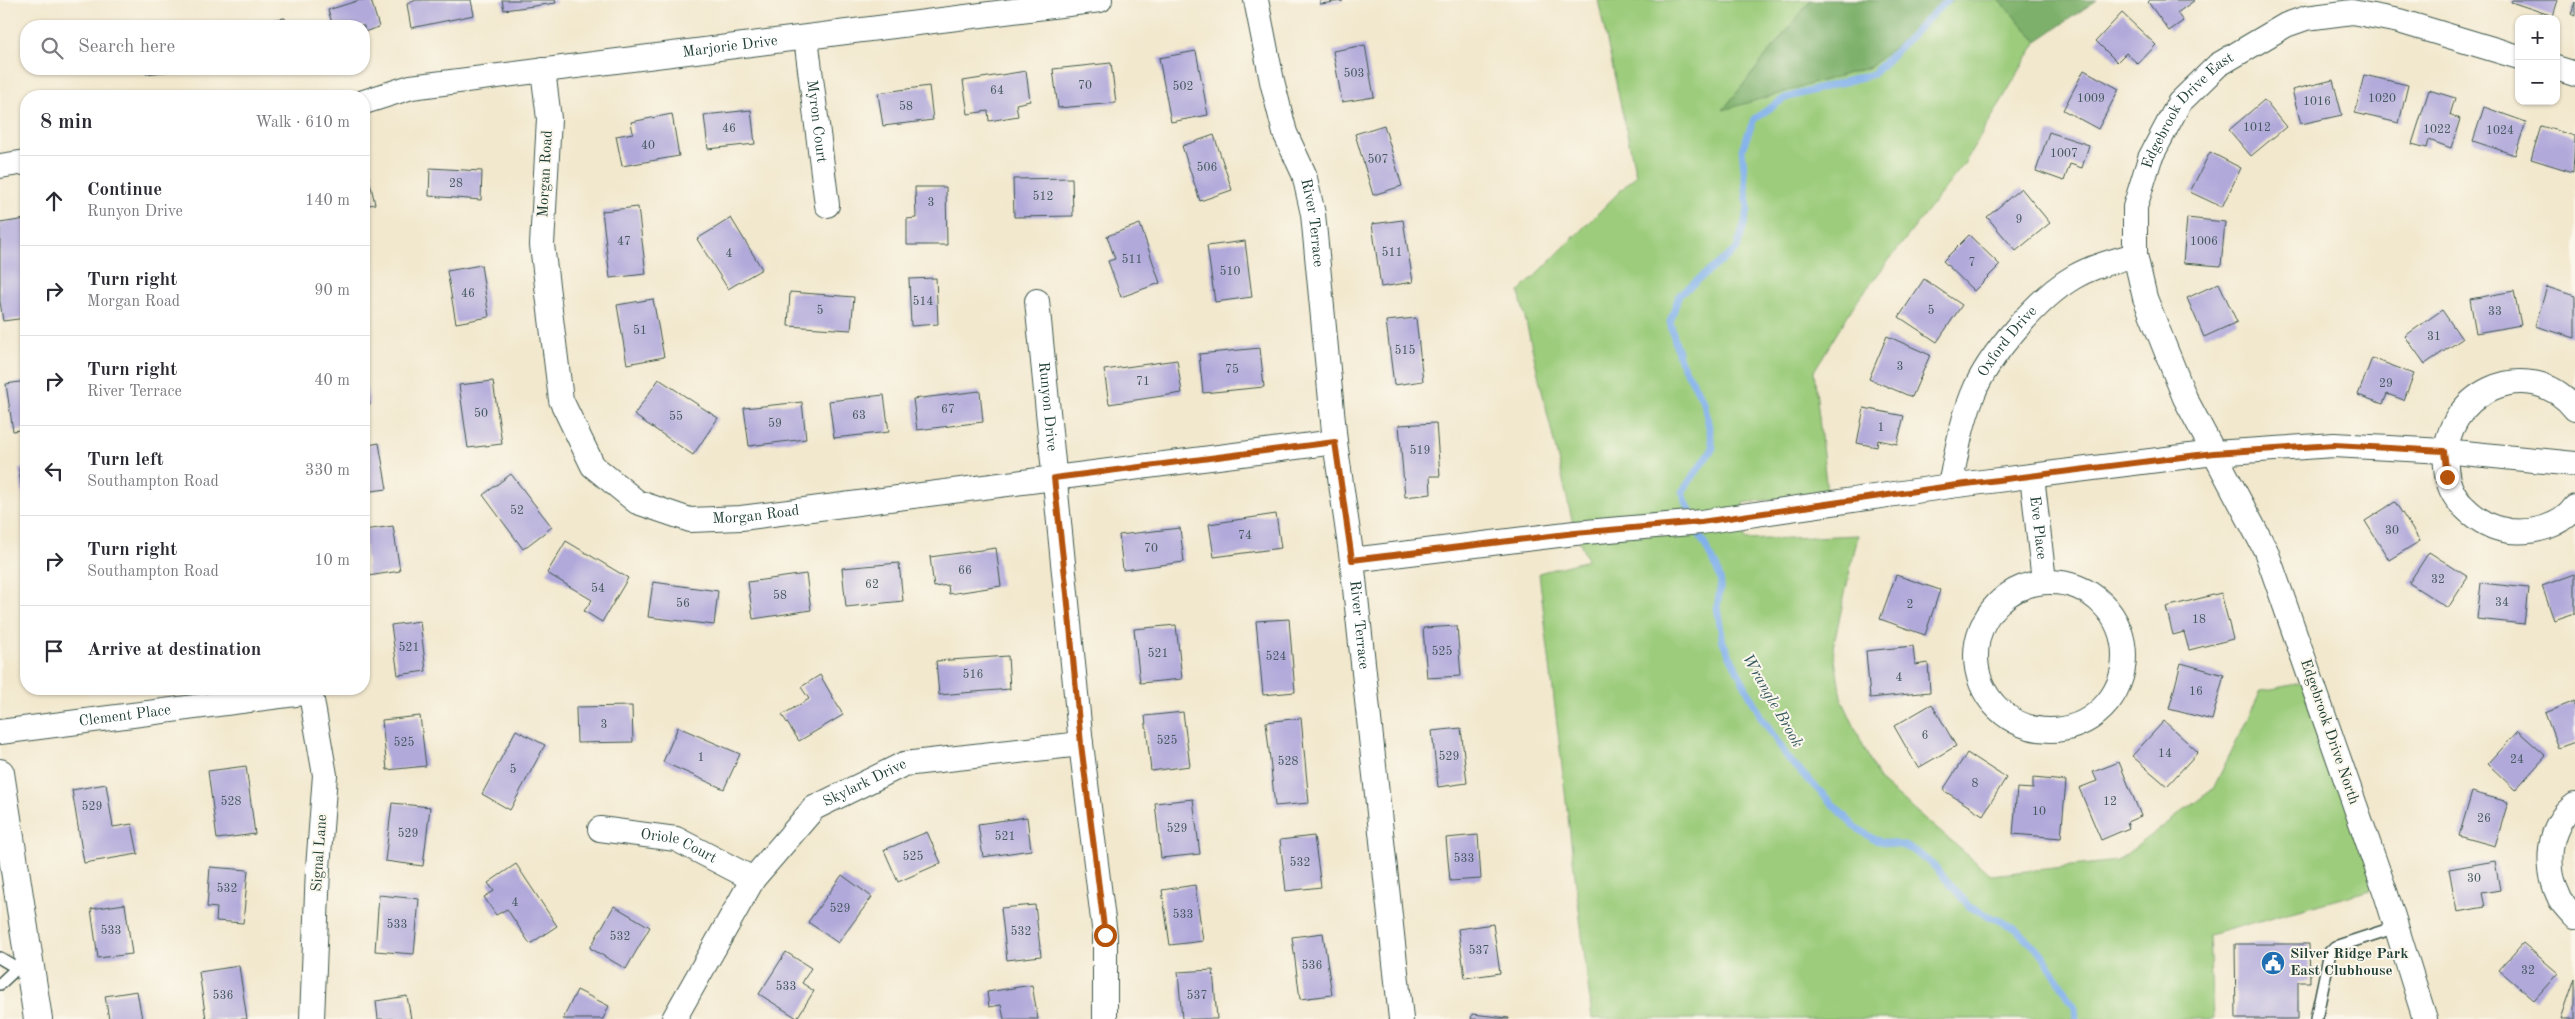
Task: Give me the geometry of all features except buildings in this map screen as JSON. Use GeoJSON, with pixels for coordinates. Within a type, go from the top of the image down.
{"type":"FeatureCollection","features":[{"type":"Feature","properties":{"kind":"main road"},"geometry":{"type":"LineString","coordinates":[[0,773],[23,966],[38,1019]]}},
{"type":"Feature","properties":{"kind":"street","name":"Marjorie Drive"},"geometry":{"type":"LineString","coordinates":[[370,100],[411,87],[1100,0]]}},
{"type":"Feature","properties":{"kind":"street","name":"River Terrace"},"geometry":{"type":"LineString","coordinates":[[1256,0],[1272,81],[1285,133],[1304,174],[1314,214],[1335,442],[1352,560],[1400,1019]]}},
{"type":"Feature","properties":{"kind":"street","name":"Edgebrook Drive East"},"geometry":{"type":"LineString","coordinates":[[2214,453],[2185,398],[2148,307],[2135,256],[2135,207],[2150,158],[2179,102],[2218,65],[2286,25],[2306,18],[2352,12],[2399,20],[2515,56]]}},
{"type":"Feature","properties":{"kind":"street","name":"Myron Court"},"geometry":{"type":"LineString","coordinates":[[806,38],[827,205]]}},
{"type":"Feature","properties":{"kind":"street"},"geometry":{"type":"LineString","coordinates":[[2560,69],[2575,74]]}},
{"type":"Feature","properties":{"kind":"street","name":"Morgan Road"},"geometry":{"type":"LineString","coordinates":[[543,70],[549,120],[542,245],[561,400],[592,466],[637,502],[690,520],[741,518],[1335,442]]}},
{"type":"Feature","properties":{"kind":"street"},"geometry":{"type":"LineString","coordinates":[[0,166],[20,163]]}},
{"type":"Feature","properties":{"kind":"street","name":"Oxford Drive"},"geometry":{"type":"LineString","coordinates":[[1950,486],[1963,425],[1974,393],[1989,362],[2008,338],[2052,293],[2074,277],[2104,263],[2135,256]]}},
{"type":"Feature","properties":{"kind":"street","name":"Runyon Drive"},"geometry":{"type":"LineString","coordinates":[[1037,300],[1081,744],[1105,935],[1105,1019]]}},
{"type":"Feature","properties":{"kind":"street"},"geometry":{"type":"LineString","coordinates":[[2575,409],[2569,402],[2549,389],[2526,383],[2503,384],[2481,393],[2462,408],[2450,428],[2444,451],[2447,477],[2457,501],[2476,519],[2499,530],[2525,533],[2550,526],[2575,507]]}},
{"type":"Feature","properties":{"kind":"street"},"geometry":{"type":"LineString","coordinates":[[1352,560],[1575,533],[1701,522],[1950,486],[2214,453],[2334,445],[2444,451],[2575,464]]}},
{"type":"Feature","properties":{"kind":"street","name":"Edgebrook Drive North"},"geometry":{"type":"LineString","coordinates":[[2214,453],[2266,551],[2396,927],[2425,1019]]}},
{"type":"Feature","properties":{"kind":"street","name":"Eve Place"},"geometry":{"type":"LineString","coordinates":[[2032,476],[2044,581]]}},
{"type":"Feature","properties":{"kind":"street","name":"Eve Place"},"geometry":{"type":"LineString","coordinates":[[2044,581],[2067,583],[2088,591],[2106,606],[2118,625],[2125,647],[2124,670],[2116,692],[2107,704],[2083,723],[2061,730],[2037,729],[2014,722],[1996,707],[1982,687],[1976,664],[1976,640],[1985,617],[2001,599],[2021,586],[2044,581]]}},
{"type":"Feature","properties":{"kind":"street","name":"Clement Place"},"geometry":{"type":"LineString","coordinates":[[0,732],[280,695]]}},
{"type":"Feature","properties":{"kind":"street","name":"Signal Lane"},"geometry":{"type":"LineString","coordinates":[[311,695],[325,775],[318,868],[312,1019]]}},
{"type":"Feature","properties":{"kind":"street","name":"Skylark Drive"},"geometry":{"type":"LineString","coordinates":[[674,1019],[753,879],[814,808],[904,764],[1081,744]]}},
{"type":"Feature","properties":{"kind":"street"},"geometry":{"type":"LineString","coordinates":[[2575,805],[2556,829],[2550,854],[2551,878],[2561,901],[2575,917]]}},
{"type":"Feature","properties":{"kind":"street","name":"Oriole Court"},"geometry":{"type":"LineString","coordinates":[[600,829],[676,839],[753,879]]}},
{"type":"Feature","properties":{"kind":"lane"},"geometry":{"type":"LineString","coordinates":[[2316,1019],[2330,952],[2336,947],[2396,927]]}},
{"type":"Feature","properties":{"kind":"lane"},"geometry":{"type":"LineString","coordinates":[[0,958],[23,966]]}},
{"type":"Feature","properties":{"kind":"lane"},"geometry":{"type":"LineString","coordinates":[[0,984],[23,966]]}},
{"type":"Feature","properties":{"kind":"green space"},"geometry":{"type":"Polygon","coordinates":[[[1598,0],[1811,0],[1724,109],[1870,67],[1952,0],[1999,0],[2037,41],[1964,164],[1854,305],[1814,371],[1827,492],[1743,503],[1745,540],[1858,535],[1833,647],[1841,697],[1879,780],[1991,875],[2117,861],[2213,789],[2261,691],[2321,679],[2381,887],[2209,935],[2213,1019],[1592,1019],[1539,573],[1587,560],[1573,524],[1519,292],[1636,175],[1598,0]]]}},
{"type":"Feature","properties":{"kind":"green space"},"geometry":{"type":"Polygon","coordinates":[[[1811,0],[1952,0],[1870,67],[1723,110],[1811,0]]]}},
{"type":"Feature","properties":{"kind":"green space"},"geometry":{"type":"Polygon","coordinates":[[[1999,0],[2097,0],[2037,41],[1999,0]]]}},
{"type":"Feature","properties":{"kind":"waterway","name":"Wrangle Brook"},"geometry":{"type":"LineString","coordinates":[[1690,511],[1682,492],[1713,448],[1704,402],[1680,360],[1670,322],[1679,295],[1737,249],[1748,210],[1742,149],[1754,119],[1785,98],[1873,74],[1947,0]]}},
{"type":"Feature","properties":{"kind":"waterway","name":"Wrangle Brook"},"geometry":{"type":"LineString","coordinates":[[1699,534],[1717,568],[1721,583],[1717,607],[1723,642],[1760,715],[1790,761],[1854,826],[1875,840],[1904,846],[1917,852],[1935,867],[1970,907],[2015,928],[2043,955],[2075,1008],[2076,1019]]}},
{"type":"Feature","properties":{"kind":"place","name":"Silver Ridge Park East Clubhouse"},"geometry":{"type":"Point","coordinates":[2273,963]}},
{"type":"Feature","properties":{"kind":"route"},"geometry":{"type":"LineString","coordinates":[[1105,935],[1081,744],[1054,478],[1335,442],[1352,560],[1575,533],[1701,522],[1950,486],[2214,453],[2334,445],[2444,451],[2447,477]]}}]}
